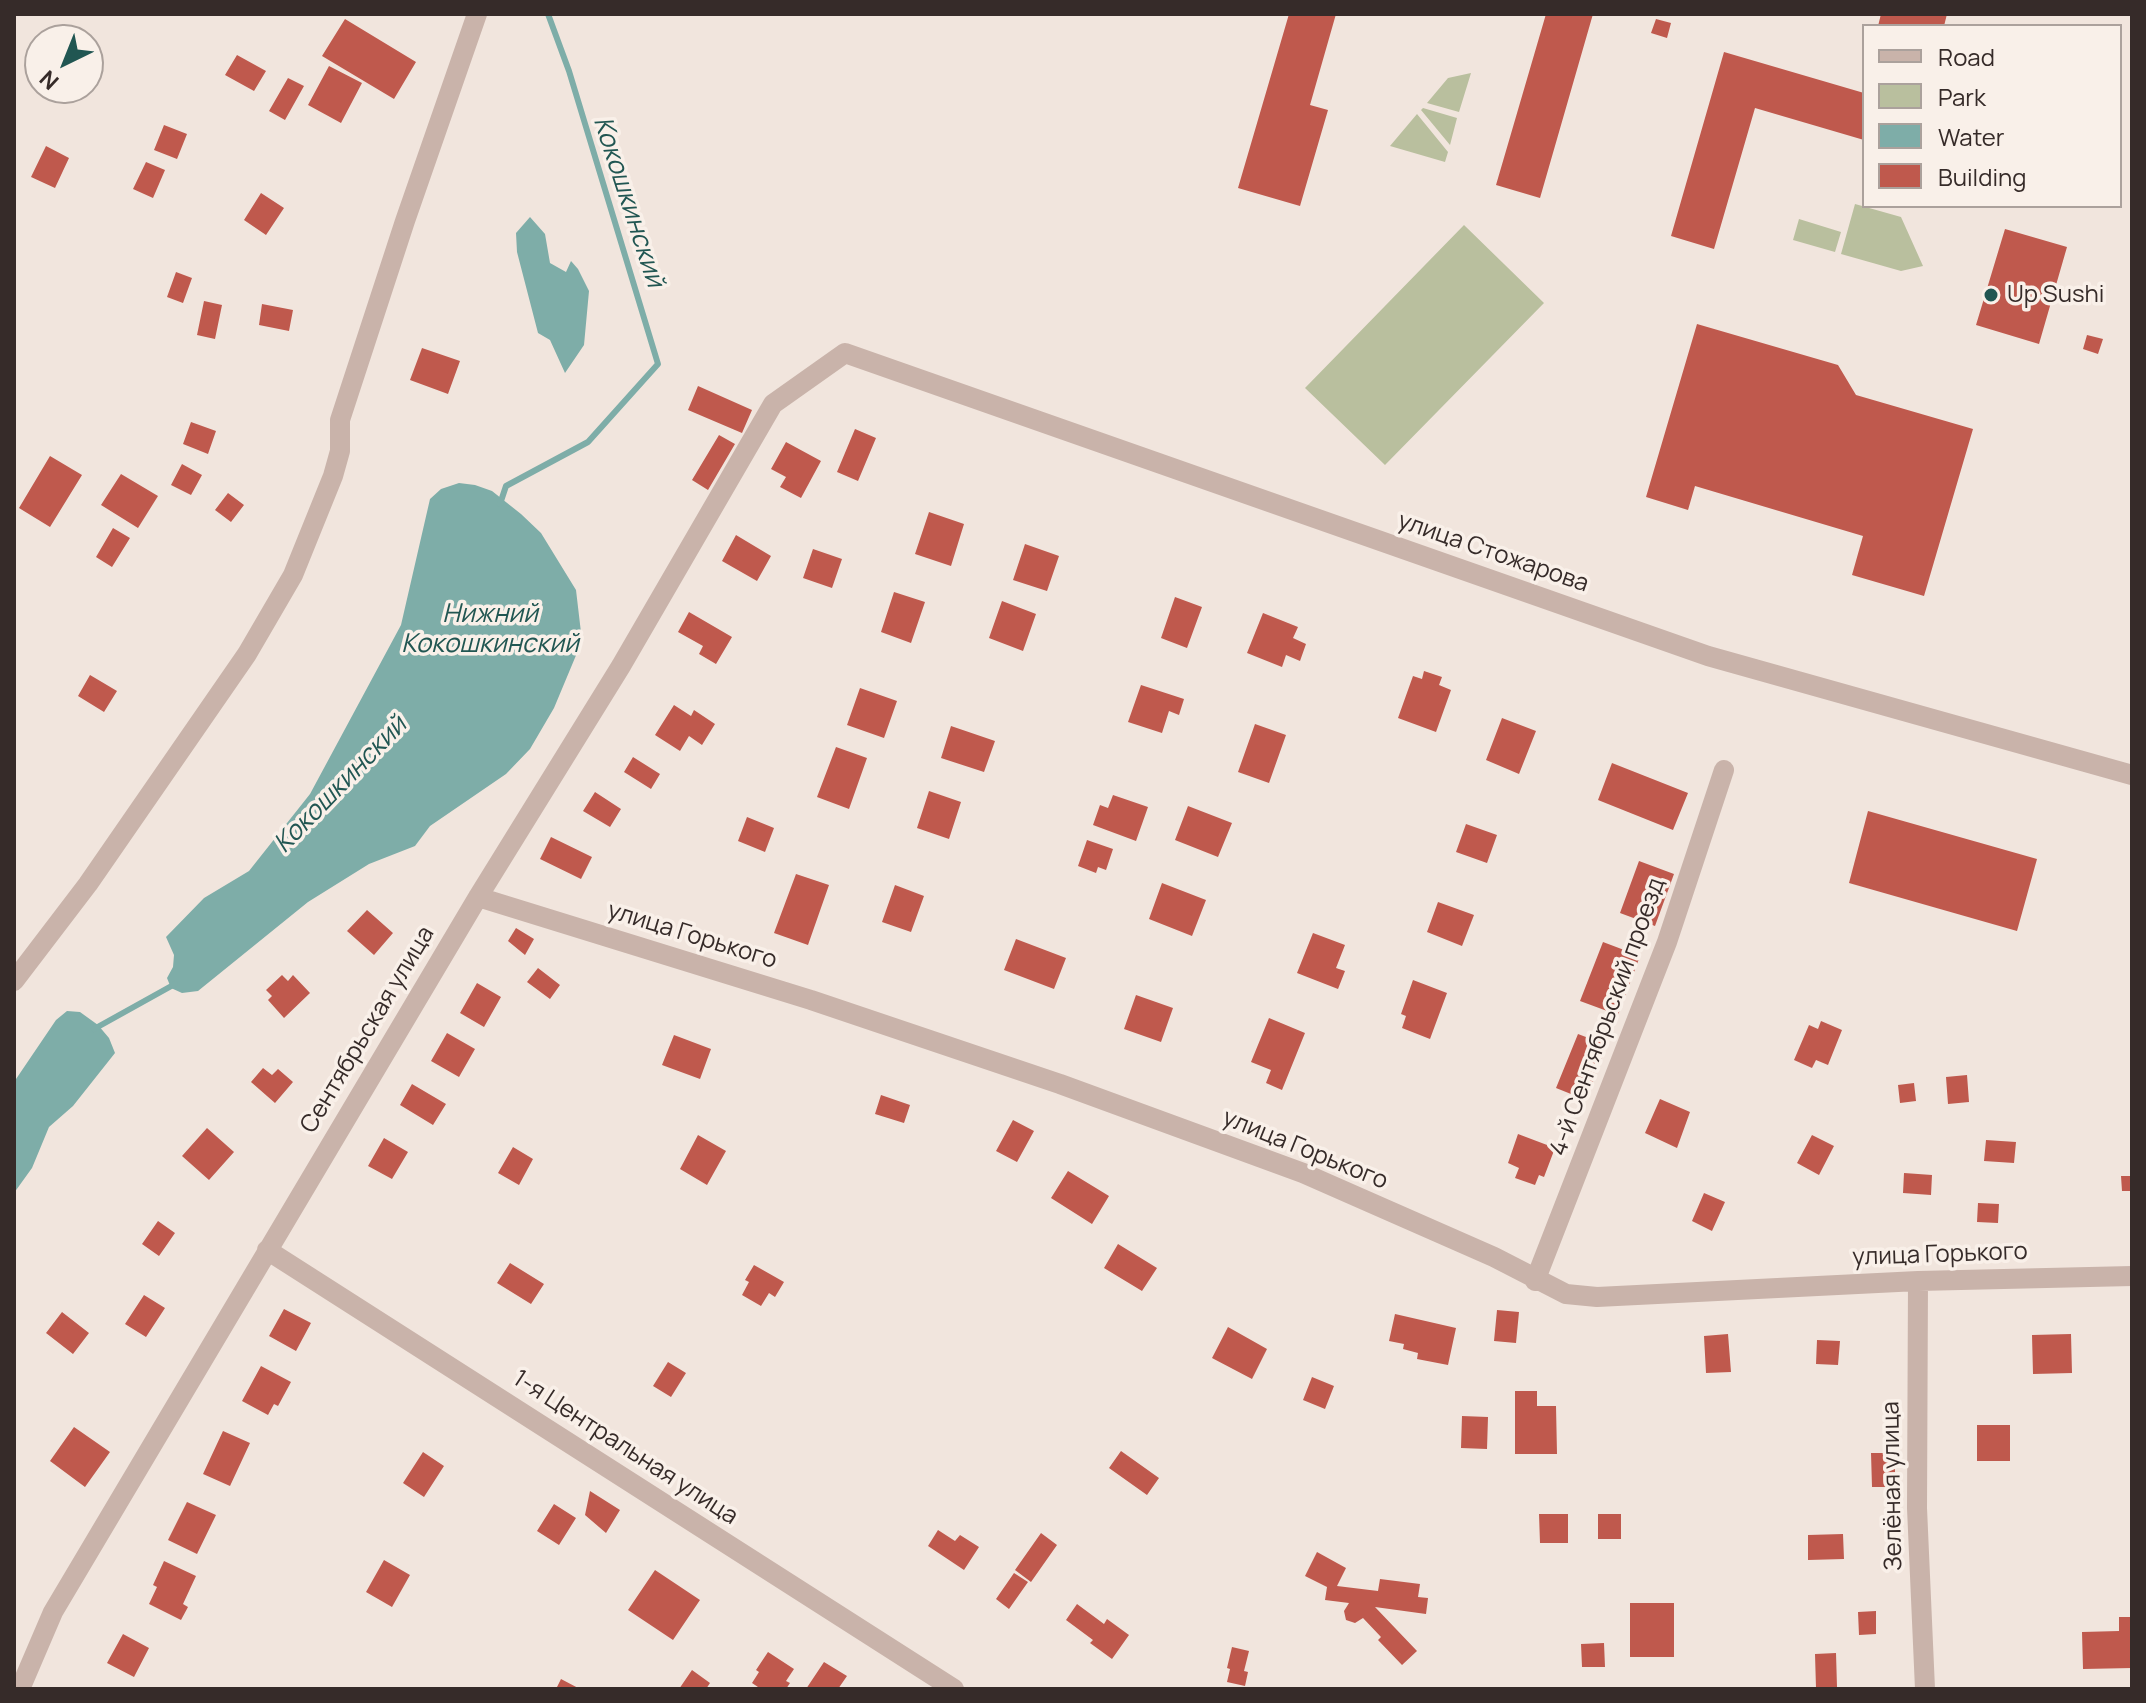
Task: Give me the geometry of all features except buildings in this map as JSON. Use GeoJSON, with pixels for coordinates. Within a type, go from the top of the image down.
{"type":"FeatureCollection","features":[{"type":"Feature","properties":{"kind":"street"},"geometry":{"type":"LineString","coordinates":[[14,981],[88,884],[247,654],[293,575],[333,476],[340,451],[340,420],[477,14]]}},
{"type":"Feature","properties":{"kind":"street","name":"Сентябрьская улица"},"geometry":{"type":"LineString","coordinates":[[20,1689],[53,1612],[478,897],[621,666],[773,404],[845,353]]}},
{"type":"Feature","properties":{"kind":"street","name":"улица Стожарова"},"geometry":{"type":"LineString","coordinates":[[845,353],[1708,656],[2132,775]]}},
{"type":"Feature","properties":{"kind":"street","name":"4-й Сентябрьский проезд"},"geometry":{"type":"LineString","coordinates":[[1535,1281],[1667,942],[1724,770]]}},
{"type":"Feature","properties":{"kind":"street","name":"улица Горького"},"geometry":{"type":"LineString","coordinates":[[478,897],[811,1000],[1060,1084],[1303,1173],[1494,1257],[1556,1291],[1579,1297],[1918,1281],[2132,1276]]}},
{"type":"Feature","properties":{"kind":"street","name":"1-я Центральная улица"},"geometry":{"type":"LineString","coordinates":[[267,1250],[954,1689]]}},
{"type":"Feature","properties":{"kind":"street","name":"Зелёная улица"},"geometry":{"type":"LineString","coordinates":[[1918,1281],[1917,1508],[1925,1689]]}},
{"type":"Feature","properties":{"kind":"green space"},"geometry":{"type":"Polygon","coordinates":[[[1471,73],[1459,112],[1427,103],[1448,78],[1471,73]]]}},
{"type":"Feature","properties":{"kind":"green space"},"geometry":{"type":"Polygon","coordinates":[[[1421,110],[1457,118],[1450,145],[1421,110]]]}},
{"type":"Feature","properties":{"kind":"green space"},"geometry":{"type":"Polygon","coordinates":[[[1417,114],[1448,152],[1445,162],[1390,146],[1417,114]]]}},
{"type":"Feature","properties":{"kind":"green space"},"geometry":{"type":"Polygon","coordinates":[[[1855,204],[1901,217],[1923,266],[1901,271],[1841,254],[1855,204]]]}},
{"type":"Feature","properties":{"kind":"green space"},"geometry":{"type":"Polygon","coordinates":[[[1799,219],[1841,232],[1835,252],[1793,240],[1799,219]]]}},
{"type":"Feature","properties":{"kind":"green space"},"geometry":{"type":"Polygon","coordinates":[[[1464,225],[1544,303],[1385,465],[1305,388],[1464,225]]]}},
{"type":"Feature","properties":{"kind":"water"},"geometry":{"type":"Polygon","coordinates":[[[530,217],[545,234],[550,263],[566,272],[571,261],[589,291],[584,345],[565,373],[550,340],[538,333],[517,252],[516,233],[530,217]]]}},
{"type":"Feature","properties":{"kind":"water","name":"Нижний Кокошкинский"},"geometry":{"type":"Polygon","coordinates":[[[459,483],[492,491],[521,514],[541,533],[576,590],[582,641],[554,708],[530,749],[506,774],[430,826],[415,846],[369,864],[308,902],[198,991],[182,993],[171,988],[167,978],[173,967],[174,955],[166,937],[204,898],[249,871],[310,794],[401,625],[430,499],[441,489],[459,483]]]}},
{"type":"Feature","properties":{"kind":"water"},"geometry":{"type":"Polygon","coordinates":[[[67,1011],[80,1012],[98,1025],[109,1038],[115,1053],[73,1106],[49,1127],[32,1168],[14,1193],[14,1082],[56,1020],[67,1011]]]}},
{"type":"Feature","properties":{"kind":"waterway","name":"Кокошкинский"},"geometry":{"type":"LineString","coordinates":[[500,504],[506,486],[588,442],[658,364],[569,71],[548,14]]}},
{"type":"Feature","properties":{"kind":"waterway","name":"Кокошкинский"},"geometry":{"type":"LineString","coordinates":[[94,1029],[175,984]]}},
{"type":"Feature","properties":{"kind":"place","name":"Up Sushi"},"geometry":{"type":"Point","coordinates":[1991,295]}}]}
